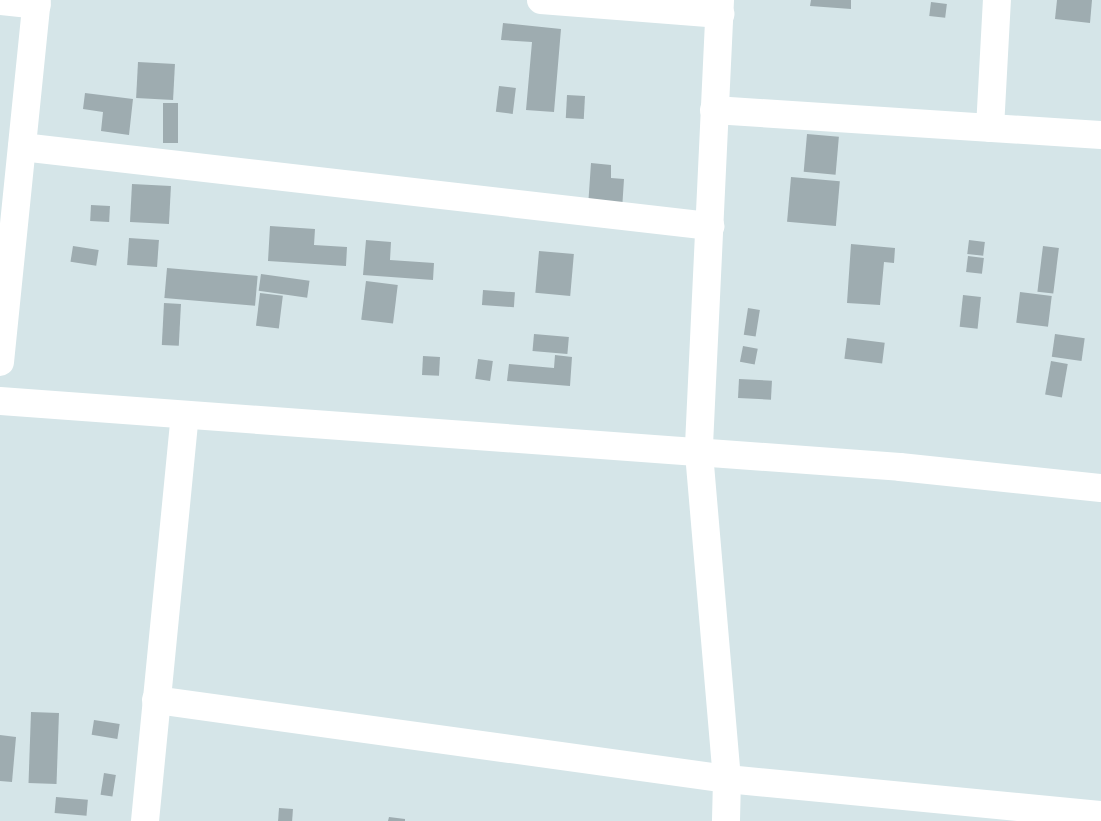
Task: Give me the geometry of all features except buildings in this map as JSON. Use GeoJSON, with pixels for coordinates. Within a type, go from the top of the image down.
{"type":"FeatureCollection","features":[{"type":"Feature","properties":{"kind":"street"},"geometry":{"type":"LineString","coordinates":[[541,0],[720,7],[699,453],[727,779],[726,821]]}},
{"type":"Feature","properties":{"kind":"street"},"geometry":{"type":"LineString","coordinates":[[990,128],[997,0]]}},
{"type":"Feature","properties":{"kind":"street"},"geometry":{"type":"LineString","coordinates":[[0,1],[37,2],[0,362]]}},
{"type":"Feature","properties":{"kind":"street"},"geometry":{"type":"LineString","coordinates":[[714,110],[1101,135]]}},
{"type":"Feature","properties":{"kind":"street"},"geometry":{"type":"LineString","coordinates":[[22,147],[710,226]]}},
{"type":"Feature","properties":{"kind":"street"},"geometry":{"type":"LineString","coordinates":[[0,401],[900,467],[1101,488]]}},
{"type":"Feature","properties":{"kind":"street"},"geometry":{"type":"LineString","coordinates":[[145,821],[185,416]]}},
{"type":"Feature","properties":{"kind":"street"},"geometry":{"type":"LineString","coordinates":[[156,700],[727,779],[1101,815]]}}]}
